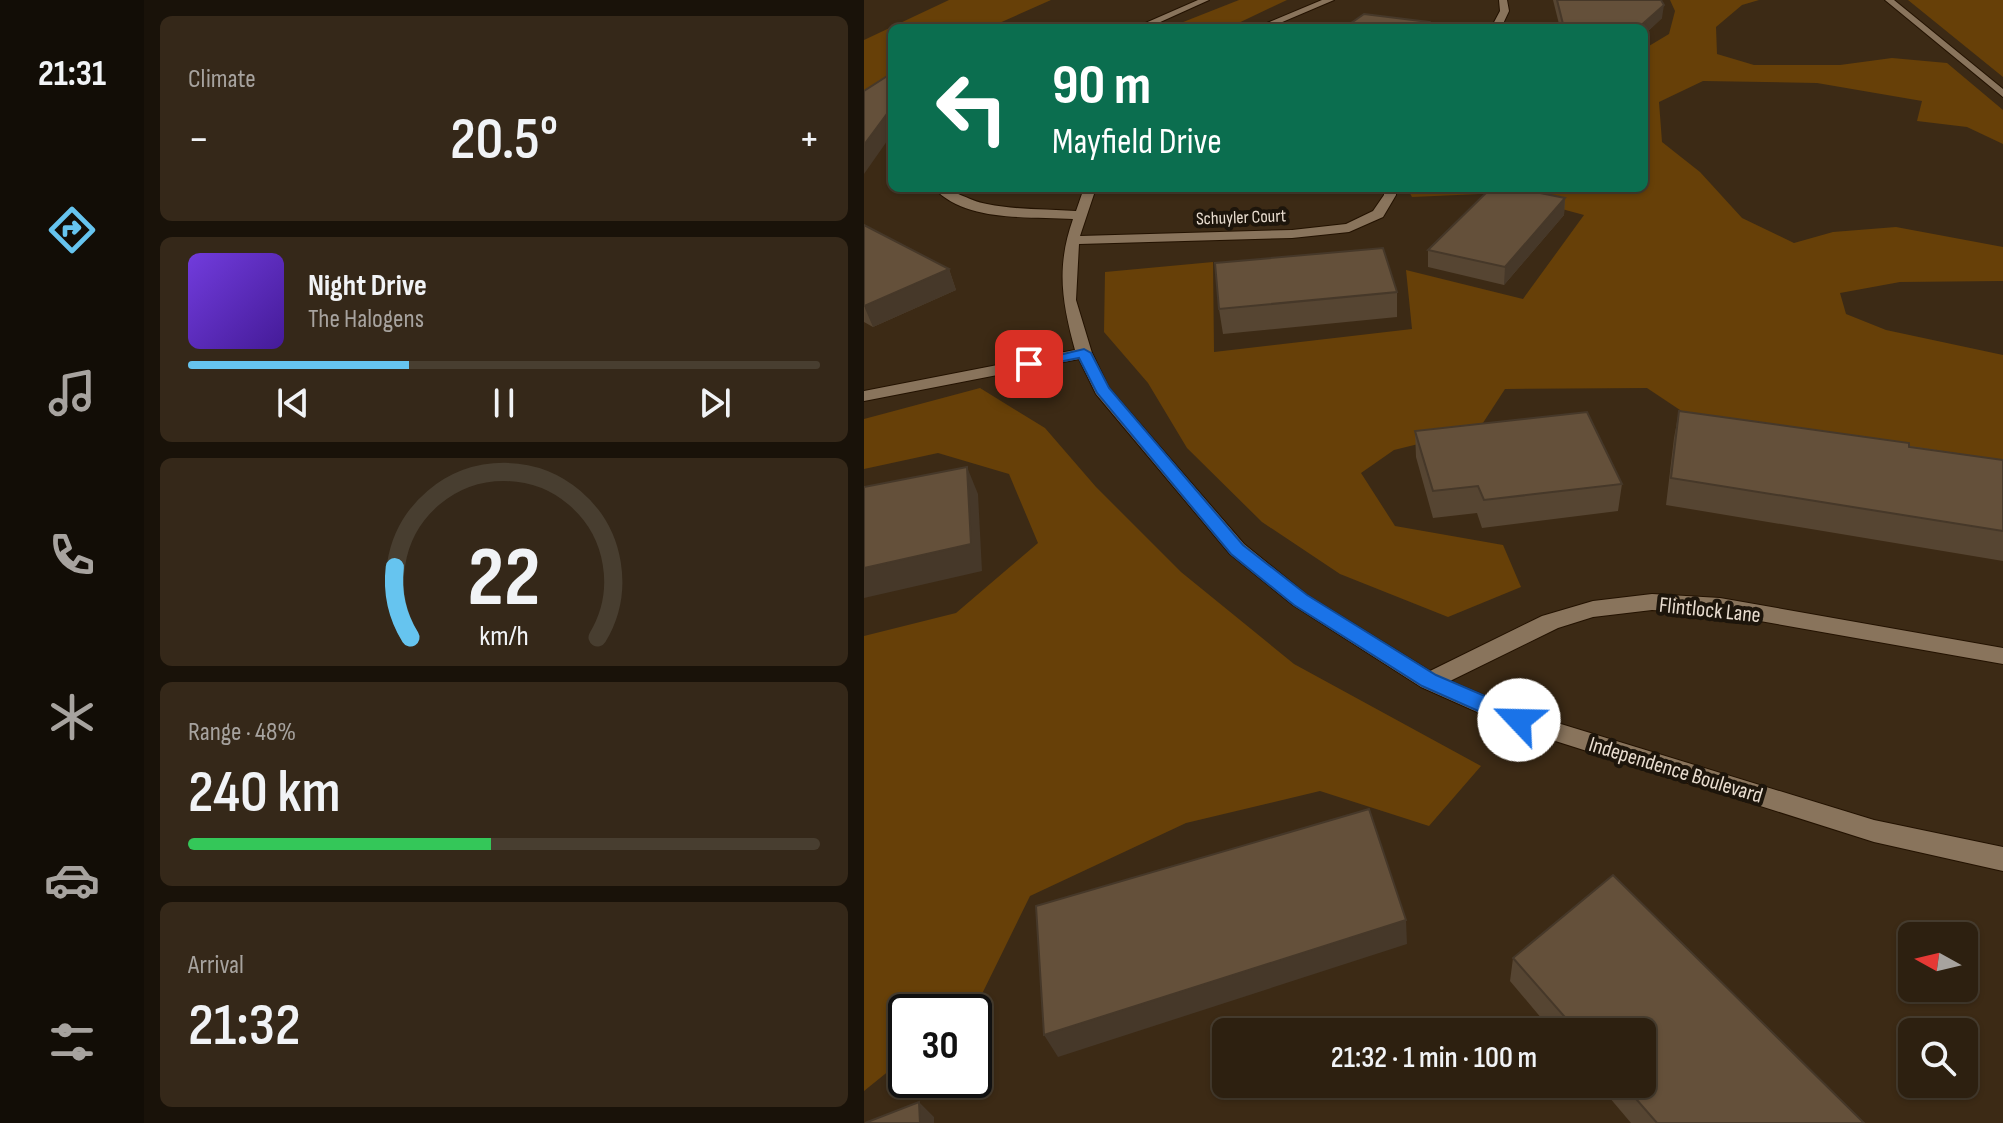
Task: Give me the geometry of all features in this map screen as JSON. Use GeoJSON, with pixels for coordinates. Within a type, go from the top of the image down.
{"type":"FeatureCollection","features":[{"type":"Feature","properties":{"kind":"street"},"geometry":{"type":"LineString","coordinates":[[1148,24],[1205,0]]}},
{"type":"Feature","properties":{"kind":"street"},"geometry":{"type":"LineString","coordinates":[[1270,24],[1330,0]]}},
{"type":"Feature","properties":{"kind":"street"},"geometry":{"type":"LineString","coordinates":[[1499,24],[1504,17],[1503,0]]}},
{"type":"Feature","properties":{"kind":"street"},"geometry":{"type":"LineString","coordinates":[[1889,0],[2003,94]]}},
{"type":"Feature","properties":{"kind":"street"},"geometry":{"type":"LineString","coordinates":[[943,192],[950,200],[993,209],[1079,215]]}},
{"type":"Feature","properties":{"kind":"street","name":"Independence Boulevard"},"geometry":{"type":"LineString","coordinates":[[1088,192],[1072,240],[1069,300],[1084,353],[1102,390],[1237,549],[1300,600],[1429,681],[1519,720],[1874,831],[2003,859]]}},
{"type":"Feature","properties":{"kind":"street","name":"Schuyler Court"},"geometry":{"type":"LineString","coordinates":[[1072,240],[1292,234],[1349,228],[1378,214],[1390,192]]}},
{"type":"Feature","properties":{"kind":"street"},"geometry":{"type":"LineString","coordinates":[[864,396],[1084,353]]}},
{"type":"Feature","properties":{"kind":"street","name":"Flintlock Lane"},"geometry":{"type":"LineString","coordinates":[[1429,681],[1550,622],[1593,609],[1652,602],[1720,606],[2003,656]]}},
{"type":"Feature","properties":{"kind":"shaded area"},"geometry":{"type":"Polygon","coordinates":[[[949,0],[1051,0],[997,24],[898,24],[949,0]]]}},
{"type":"Feature","properties":{"kind":"shaded area"},"geometry":{"type":"Polygon","coordinates":[[[1239,0],[1287,0],[1236,24],[1178,24],[1239,0]]]}},
{"type":"Feature","properties":{"kind":"shaded area"},"geometry":{"type":"Polygon","coordinates":[[[1670,0],[1759,0],[1742,5],[1716,27],[1717,54],[1754,65],[1840,65],[1892,58],[1947,63],[2003,110],[2003,144],[1967,127],[1917,121],[1922,101],[1817,83],[1703,81],[1659,102],[1662,142],[1700,172],[1742,218],[1794,243],[1833,232],[1896,227],[2003,247],[2003,281],[1900,282],[1840,293],[1846,314],[1886,330],[2003,355],[2003,473],[1713,432],[1647,388],[1505,389],[1479,429],[1394,450],[1361,473],[1395,526],[1503,545],[1521,587],[1448,617],[1340,574],[1262,522],[1187,448],[1148,383],[1104,332],[1105,272],[1213,262],[1214,352],[1412,329],[1406,270],[1523,299],[1584,215],[1503,193],[1412,197],[1409,192],[1648,192],[1648,47],[1669,34],[1675,11],[1670,0]]]}},
{"type":"Feature","properties":{"kind":"shaded area"},"geometry":{"type":"Polygon","coordinates":[[[1908,0],[2003,0],[2003,77],[1908,0]]]}},
{"type":"Feature","properties":{"kind":"shaded area"},"geometry":{"type":"Polygon","coordinates":[[[888,29],[888,76],[864,91],[864,40],[888,29]]]}},
{"type":"Feature","properties":{"kind":"shaded area"},"geometry":{"type":"Polygon","coordinates":[[[980,388],[1045,428],[1096,487],[1181,572],[1294,664],[1481,766],[1429,826],[1320,791],[1186,823],[1030,896],[982,994],[888,994],[888,1072],[864,1091],[864,636],[956,613],[1038,543],[1009,474],[938,453],[864,469],[864,419],[980,388]]]}},
{"type":"Feature","properties":{"kind":"building"},"geometry":{"type":"Polygon","coordinates":[[[1557,0],[1661,0],[1664,5],[1643,24],[1563,24],[1557,0]]]}},
{"type":"Feature","properties":{"kind":"building"},"geometry":{"type":"Polygon","coordinates":[[[1364,14],[1429,22],[1427,24],[1350,24],[1364,14]]]}},
{"type":"Feature","properties":{"kind":"building"},"geometry":{"type":"Polygon","coordinates":[[[888,76],[888,112],[864,145],[864,91],[888,76]]]}},
{"type":"Feature","properties":{"kind":"building"},"geometry":{"type":"Polygon","coordinates":[[[1487,192],[1536,192],[1565,198],[1505,267],[1428,250],[1487,192]]]}},
{"type":"Feature","properties":{"kind":"building"},"geometry":{"type":"Polygon","coordinates":[[[864,225],[949,269],[864,306],[864,225]]]}},
{"type":"Feature","properties":{"kind":"building"},"geometry":{"type":"Polygon","coordinates":[[[1383,248],[1397,292],[1219,309],[1215,263],[1383,248]]]}},
{"type":"Feature","properties":{"kind":"building"},"geometry":{"type":"Polygon","coordinates":[[[1679,411],[1909,443],[1909,447],[2003,460],[2003,531],[1671,478],[1679,411]]]}},
{"type":"Feature","properties":{"kind":"building"},"geometry":{"type":"Polygon","coordinates":[[[1587,412],[1622,484],[1484,500],[1478,486],[1433,491],[1415,431],[1587,412]]]}},
{"type":"Feature","properties":{"kind":"building"},"geometry":{"type":"Polygon","coordinates":[[[967,467],[971,544],[864,568],[864,487],[967,467]]]}},
{"type":"Feature","properties":{"kind":"building"},"geometry":{"type":"Polygon","coordinates":[[[1369,809],[1406,920],[1044,1035],[1036,906],[1369,809]]]}},
{"type":"Feature","properties":{"kind":"building"},"geometry":{"type":"Polygon","coordinates":[[[1613,875],[1864,1123],[1657,1123],[1635,1098],[1656,1098],[1656,1018],[1566,1018],[1513,958],[1613,875]]]}},
{"type":"Feature","properties":{"kind":"building"},"geometry":{"type":"Polygon","coordinates":[[[919,1102],[920,1123],[865,1123],[919,1102]]]}},
{"type":"Feature","properties":{"kind":"route"},"geometry":{"type":"LineString","coordinates":[[1029,364],[1084,353],[1102,390],[1237,549],[1300,600],[1429,681],[1519,720]]}}]}
